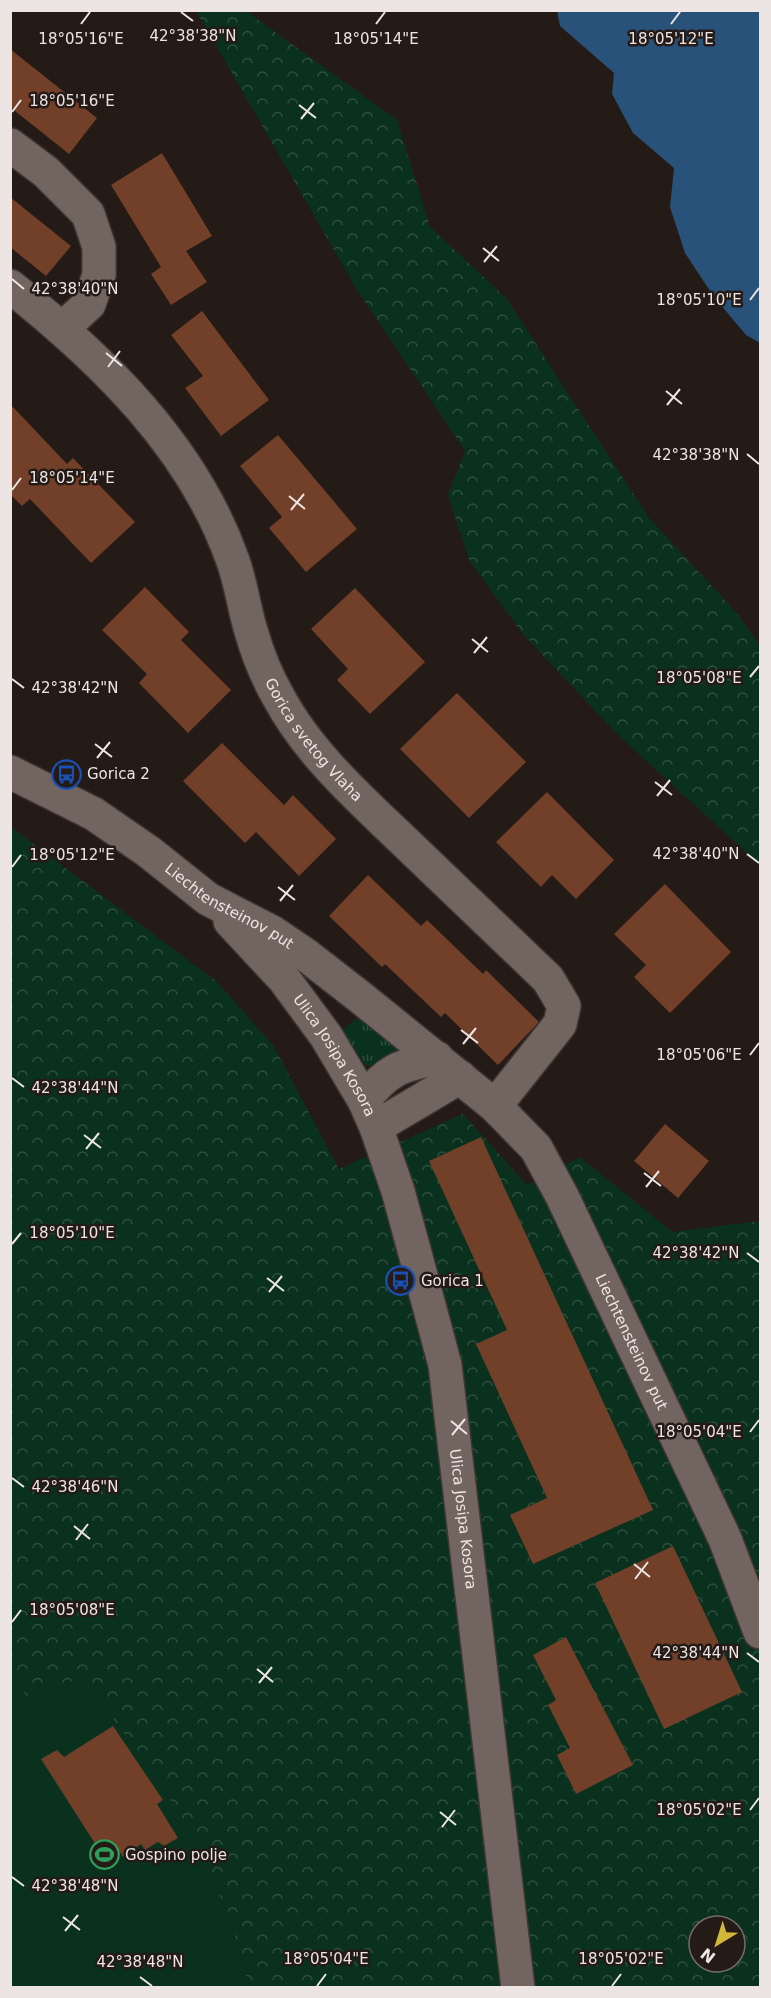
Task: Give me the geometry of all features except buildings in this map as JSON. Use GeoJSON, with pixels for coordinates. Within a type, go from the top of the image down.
{"type":"FeatureCollection","features":[{"type":"Feature","properties":{"kind":"street"},"geometry":{"type":"LineString","coordinates":[[10,146],[46,172],[88,214],[99,247],[99,275],[89,304],[63,328]]}},
{"type":"Feature","properties":{"kind":"street","name":"Gorica svetog Vlaha"},"geometry":{"type":"LineString","coordinates":[[10,286],[63,328],[142,408],[183,462],[211,511],[233,561],[251,633],[278,698],[303,735],[385,824],[548,979],[564,1006],[560,1024],[495,1106]]}},
{"type":"Feature","properties":{"kind":"street","name":"Liechtensteinov put"},"geometry":{"type":"LineString","coordinates":[[10,772],[94,814],[148,852],[208,899],[272,932],[306,955],[449,1067],[495,1106],[536,1148],[562,1196],[725,1539],[760,1632]]}},
{"type":"Feature","properties":{"kind":"street","name":"Ulica Josipa Kosora"},"geometry":{"type":"LineString","coordinates":[[208,899],[284,979],[326,1036],[370,1114],[398,1191],[444,1365],[518,1988]]}},
{"type":"Feature","properties":{"kind":"street"},"geometry":{"type":"LineString","coordinates":[[370,1114],[449,1067]]}},
{"type":"Feature","properties":{"kind":"green space"},"geometry":{"type":"Polygon","coordinates":[[[196,11],[246,11],[397,120],[430,227],[506,298],[649,518],[735,611],[760,645],[760,865],[617,734],[522,633],[469,560],[448,495],[465,451],[357,290],[196,11]]]}},
{"type":"Feature","properties":{"kind":"green space"},"geometry":{"type":"Polygon","coordinates":[[[10,826],[217,982],[273,1045],[339,1169],[463,1114],[527,1185],[580,1157],[672,1232],[760,1221],[760,1987],[249,1987],[228,1912],[169,1798],[83,1677],[29,1701],[11,1673],[10,826]]]}},
{"type":"Feature","properties":{"kind":"green space"},"geometry":{"type":"Polygon","coordinates":[[[363,1013],[404,1051],[380,1066],[373,1067],[361,1061],[342,1030],[363,1013]]]}},
{"type":"Feature","properties":{"kind":"green space","name":"Gospino polje"},"geometry":{"type":"Polygon","coordinates":[[[11,1673],[30,1701],[83,1676],[169,1798],[228,1912],[249,1987],[11,1987],[11,1673]]]}},
{"type":"Feature","properties":{"kind":"water"},"geometry":{"type":"Polygon","coordinates":[[[557,11],[760,11],[760,343],[746,335],[714,297],[685,253],[670,207],[674,168],[633,133],[612,94],[614,73],[560,26],[557,11]]]}},
{"type":"Feature","properties":{"kind":"place","name":"Gorica 2"},"geometry":{"type":"Point","coordinates":[66,774]}},
{"type":"Feature","properties":{"kind":"place","name":"Gorica 1"},"geometry":{"type":"Point","coordinates":[400,1281]}},
{"type":"Feature","properties":{"kind":"place","name":"Gospino polje"},"geometry":{"type":"Point","coordinates":[104,1855]}}]}
